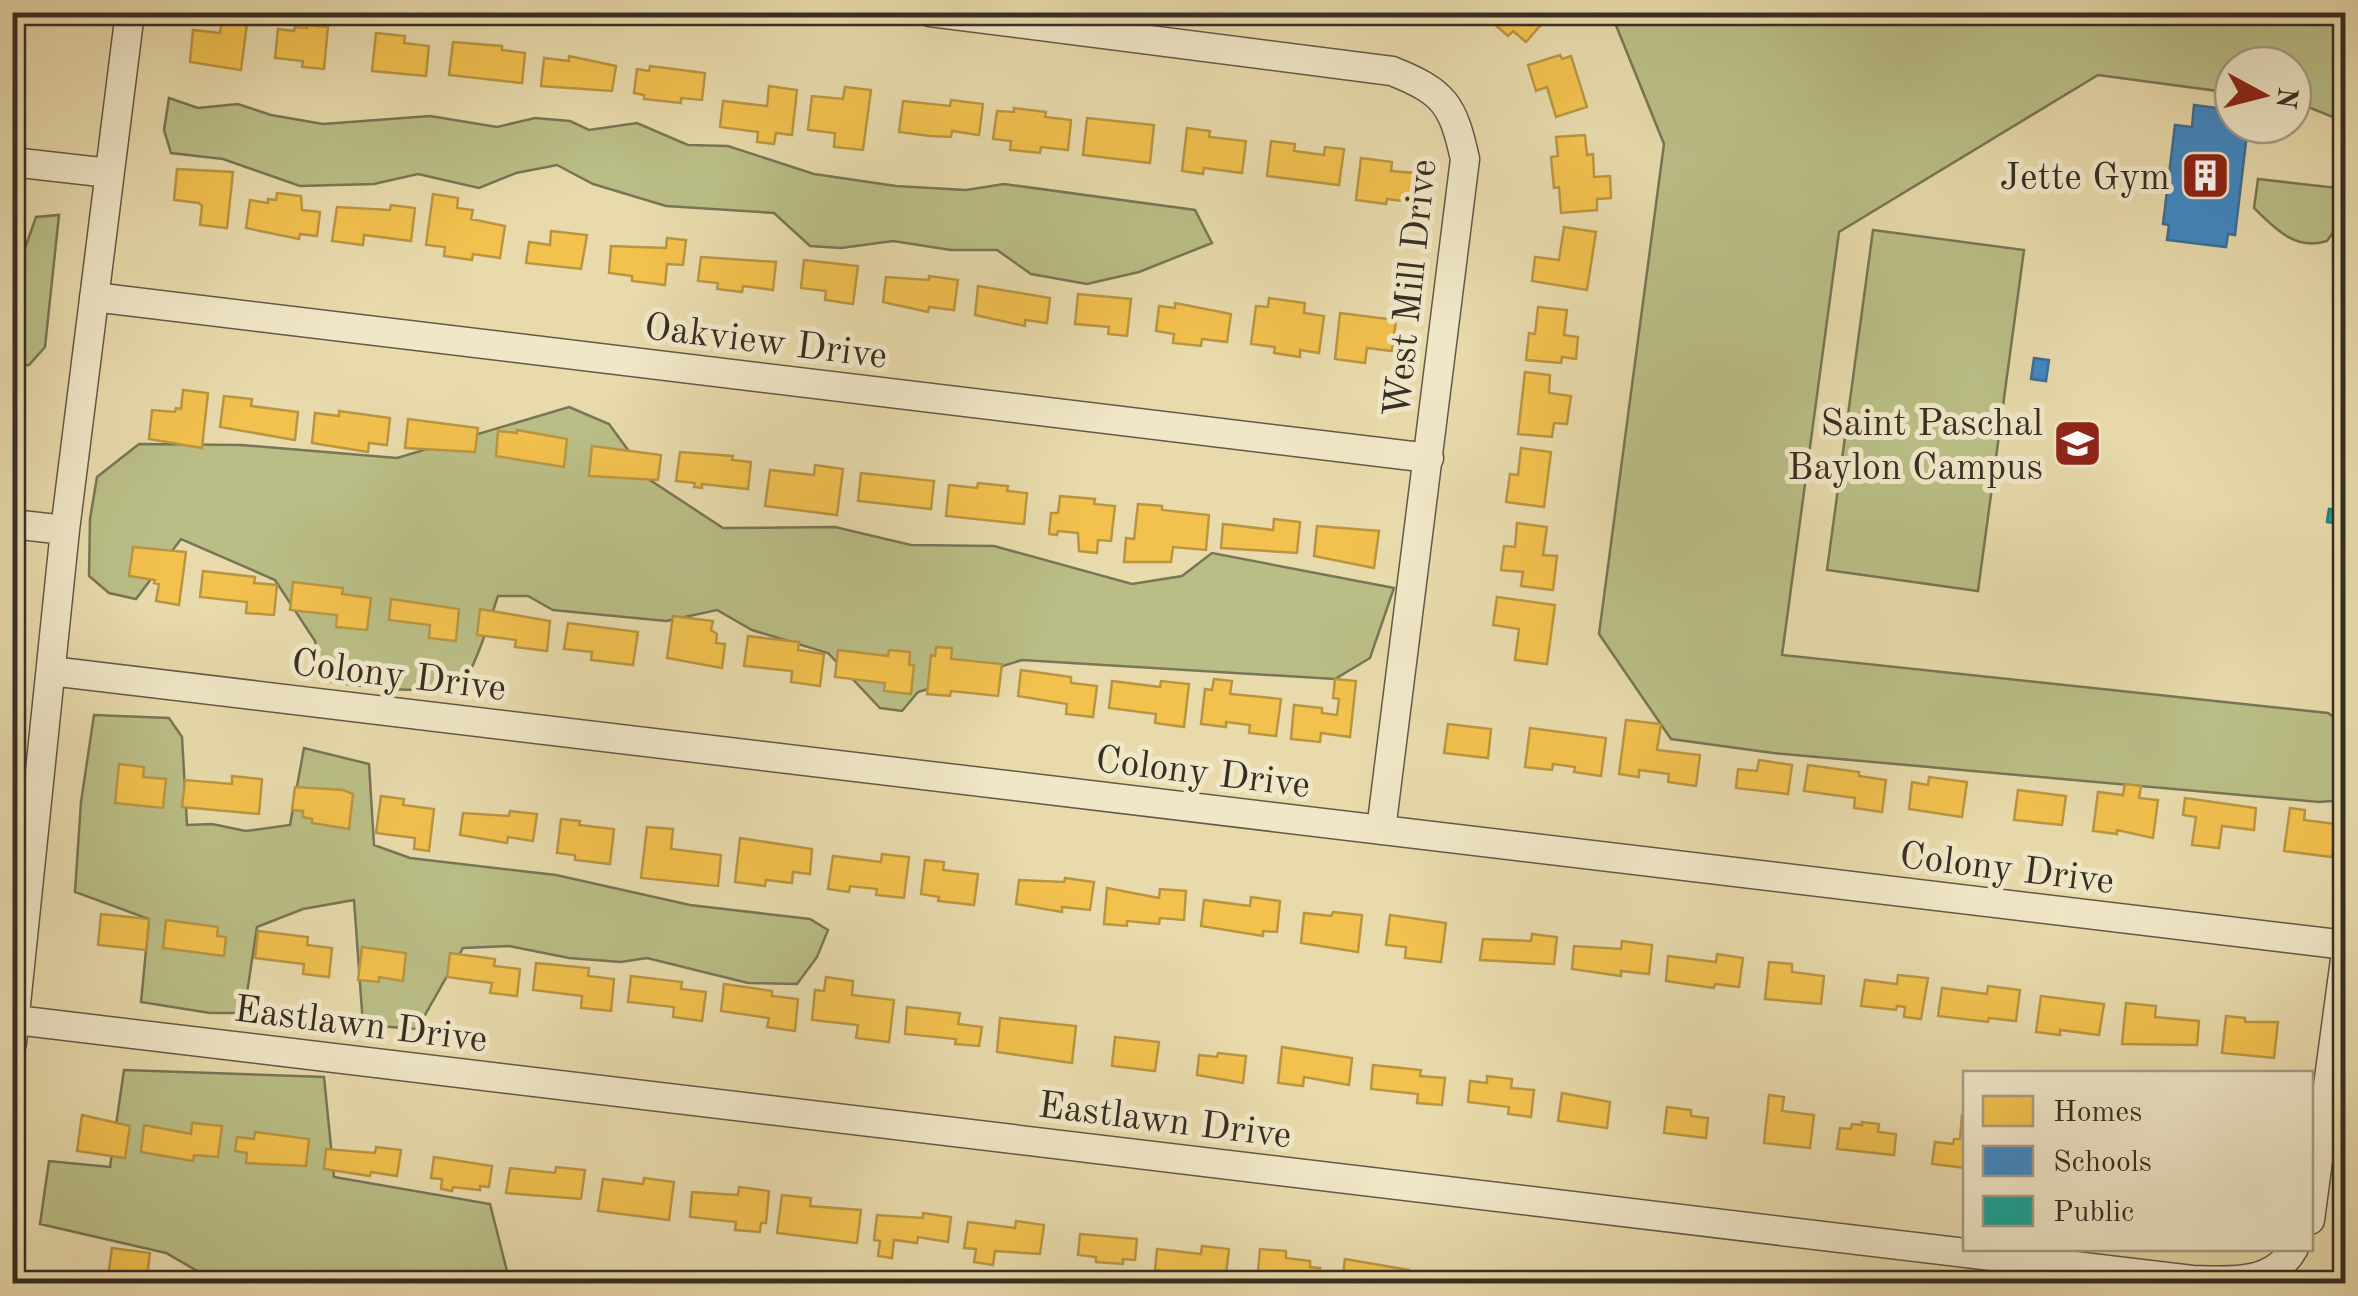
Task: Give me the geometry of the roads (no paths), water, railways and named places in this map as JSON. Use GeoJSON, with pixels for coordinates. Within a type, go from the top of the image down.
{"type":"FeatureCollection","features":[{"type":"Feature","properties":{"kind":"street"},"geometry":{"type":"LineString","coordinates":[[14,1031],[22,863],[52,671],[65,530],[130,12]]}},
{"type":"Feature","properties":{"kind":"street","name":"West Mill Drive"},"geometry":{"type":"LineString","coordinates":[[930,12],[1392,71],[1438,96],[1456,118],[1465,159],[1381,830]]}},
{"type":"Feature","properties":{"kind":"street"},"geometry":{"type":"LineString","coordinates":[[12,162],[109,172]]}},
{"type":"Feature","properties":{"kind":"street","name":"Oakview Drive"},"geometry":{"type":"LineString","coordinates":[[94,296],[1428,458]]}},
{"type":"Feature","properties":{"kind":"street"},"geometry":{"type":"LineString","coordinates":[[12,524],[65,530]]}},
{"type":"Feature","properties":{"kind":"street","name":"Colony Drive"},"geometry":{"type":"LineString","coordinates":[[52,671],[2346,948]]}},
{"type":"Feature","properties":{"kind":"street"},"geometry":{"type":"LineString","coordinates":[[2313,1197],[2346,948]]}},
{"type":"Feature","properties":{"kind":"street","name":"Eastlawn Drive"},"geometry":{"type":"LineString","coordinates":[[14,1031],[2192,1280],[2252,1281],[2288,1259],[2292,1251]]}},
{"type":"Feature","properties":{"kind":"place","name":"Jette Gym"},"geometry":{"type":"Point","coordinates":[2205,176]}},
{"type":"Feature","properties":{"kind":"place","name":"Saint Paschal Baylon Campus"},"geometry":{"type":"Point","coordinates":[2078,444]}}]}
